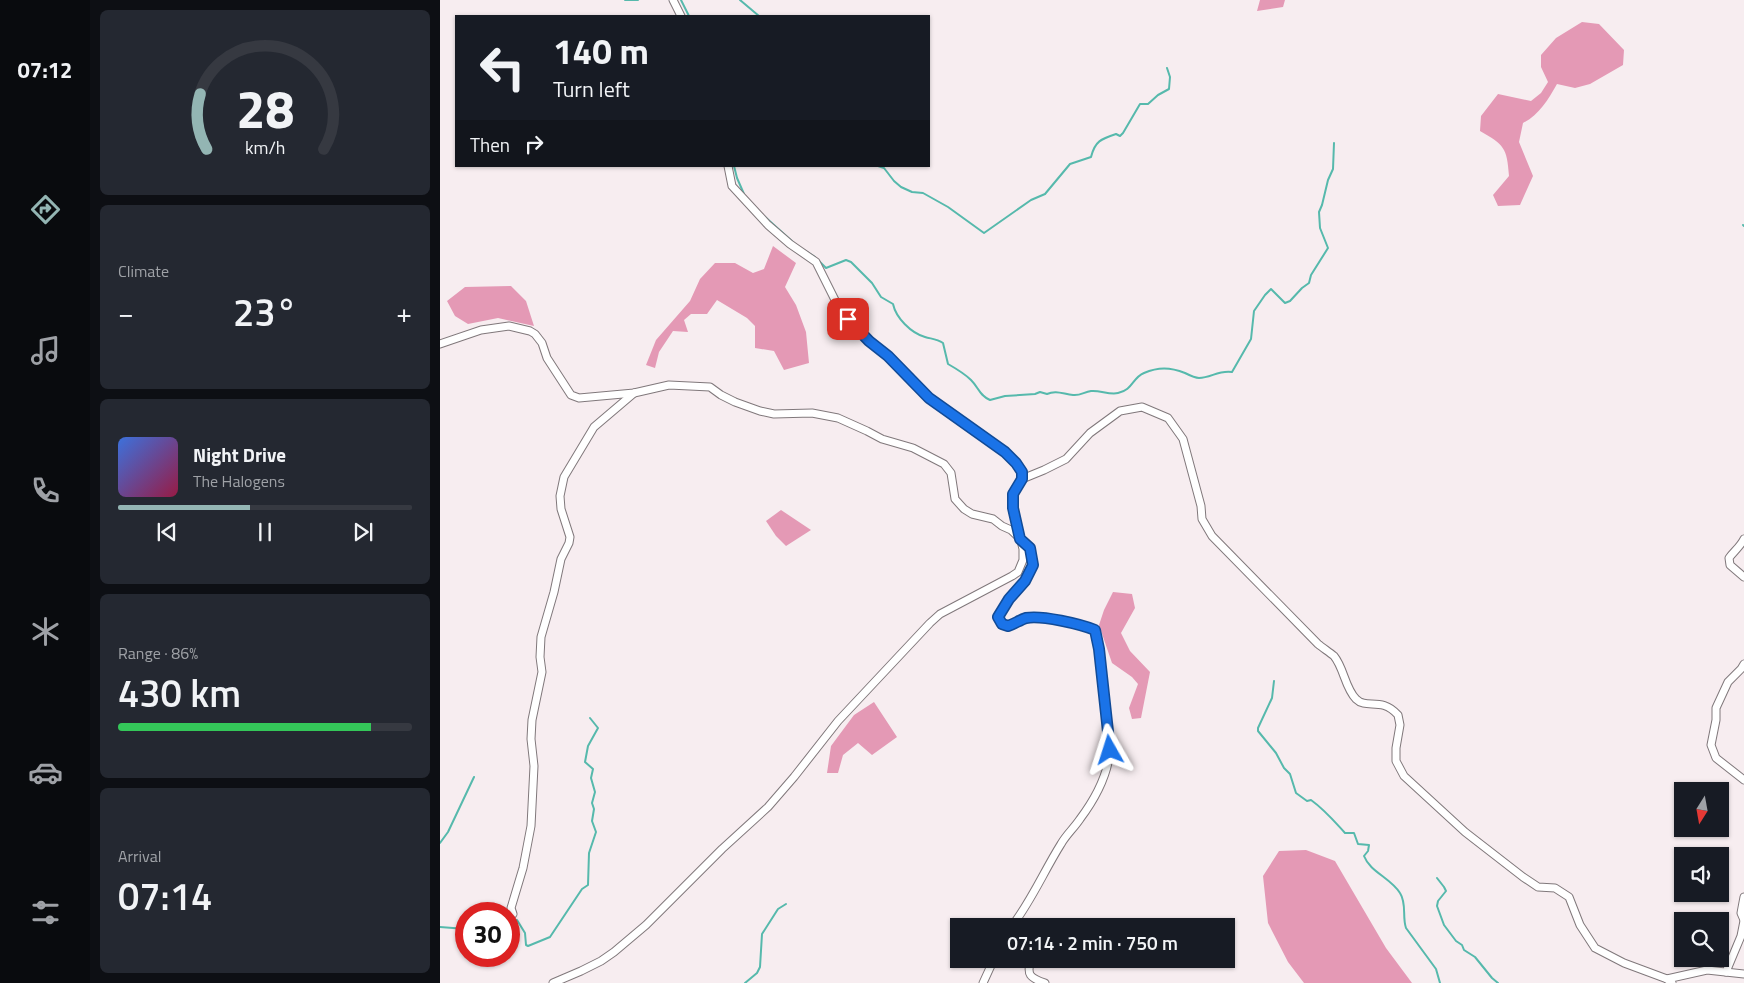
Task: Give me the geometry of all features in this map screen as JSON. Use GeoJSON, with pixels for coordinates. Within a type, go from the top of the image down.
{"type":"FeatureCollection","features":[{"type":"Feature","properties":{"kind":"street"},"geometry":{"type":"LineString","coordinates":[[673,0],[680,15]]}},
{"type":"Feature","properties":{"kind":"street"},"geometry":{"type":"LineString","coordinates":[[553,983],[601,961],[646,925],[722,849],[768,807],[838,721],[930,623],[940,614],[1018,572],[1023,560],[1013,508],[1013,494],[1022,479],[1022,472],[1016,463],[1005,452],[929,398],[888,356],[856,328],[840,310],[816,262],[790,244],[768,225],[732,186],[728,167]]}},
{"type":"Feature","properties":{"kind":"street"},"geometry":{"type":"LineString","coordinates":[[440,344],[481,330],[509,326],[535,334],[542,343],[547,358],[571,395],[578,398],[634,393],[669,386],[710,387],[735,402],[760,411],[774,414],[812,413],[847,421],[882,439],[914,448],[944,464],[951,473],[955,499],[964,509],[972,514],[993,519],[1011,530],[1030,548],[1033,565],[1025,581],[1009,599],[998,617],[1002,624],[1008,626],[1026,618],[1041,617],[1081,624],[1095,630],[1099,649],[1110,750],[1105,775],[1089,805],[1062,842],[1027,907],[1018,918]]}},
{"type":"Feature","properties":{"kind":"street"},"geometry":{"type":"LineString","coordinates":[[513,902],[523,868],[531,826],[534,766],[531,739],[532,720],[542,672],[541,637],[561,559],[570,537],[560,509],[561,487],[564,477],[594,427],[634,393]]}},
{"type":"Feature","properties":{"kind":"street"},"geometry":{"type":"LineString","coordinates":[[1022,479],[1066,459],[1090,433],[1120,411],[1142,407],[1168,418],[1183,439],[1201,506],[1202,518],[1212,536],[1318,644],[1334,657],[1355,698],[1367,704],[1384,704],[1398,715],[1400,725],[1396,761],[1404,776],[1465,832],[1523,877],[1538,887],[1555,888],[1569,897],[1580,926],[1595,948],[1624,963],[1669,981],[1707,970],[1744,974]]}},
{"type":"Feature","properties":{"kind":"street"},"geometry":{"type":"LineString","coordinates":[[1744,539],[1740,548],[1733,552],[1729,558],[1730,565],[1744,578]]}},
{"type":"Feature","properties":{"kind":"street"},"geometry":{"type":"LineString","coordinates":[[1744,664],[1728,682],[1716,708],[1716,720],[1711,745],[1716,758],[1744,780]]}},
{"type":"Feature","properties":{"kind":"street"},"geometry":{"type":"LineString","coordinates":[[1726,972],[1741,936],[1744,920],[1741,913],[1744,897]]}},
{"type":"Feature","properties":{"kind":"street"},"geometry":{"type":"LineString","coordinates":[[983,983],[990,968]]}},
{"type":"Feature","properties":{"kind":"street"},"geometry":{"type":"LineString","coordinates":[[1028,968],[1029,974],[1045,983]]}},
{"type":"Feature","properties":{"kind":"shaded area"},"geometry":{"type":"Polygon","coordinates":[[[1260,0],[1285,0],[1283,7],[1257,11],[1260,0]]]}},
{"type":"Feature","properties":{"kind":"shaded area"},"geometry":{"type":"Polygon","coordinates":[[[1582,22],[1599,24],[1624,50],[1623,65],[1590,84],[1575,88],[1557,84],[1547,101],[1529,120],[1523,123],[1519,142],[1533,176],[1520,205],[1498,206],[1493,195],[1509,176],[1507,159],[1503,148],[1480,131],[1481,116],[1498,94],[1531,101],[1541,93],[1548,82],[1541,67],[1541,55],[1556,38],[1582,22]]]}},
{"type":"Feature","properties":{"kind":"shaded area"},"geometry":{"type":"Polygon","coordinates":[[[773,246],[796,263],[785,287],[796,305],[806,332],[809,363],[784,370],[774,351],[755,348],[755,326],[747,318],[717,300],[707,314],[691,314],[684,320],[688,332],[673,331],[659,352],[655,368],[646,365],[656,340],[690,301],[700,279],[715,263],[735,263],[753,273],[764,269],[773,246]]]}},
{"type":"Feature","properties":{"kind":"shaded area"},"geometry":{"type":"Polygon","coordinates":[[[511,286],[526,301],[534,326],[498,318],[468,324],[455,316],[447,301],[465,287],[511,286]]]}},
{"type":"Feature","properties":{"kind":"shaded area"},"geometry":{"type":"Polygon","coordinates":[[[781,510],[811,530],[786,546],[776,536],[766,521],[781,510]]]}},
{"type":"Feature","properties":{"kind":"shaded area"},"geometry":{"type":"Polygon","coordinates":[[[1113,592],[1132,594],[1135,608],[1121,633],[1130,651],[1150,672],[1141,718],[1132,719],[1129,708],[1138,684],[1132,677],[1112,663],[1099,625],[1113,592]]]}},
{"type":"Feature","properties":{"kind":"shaded area"},"geometry":{"type":"Polygon","coordinates":[[[874,702],[897,737],[872,755],[858,743],[843,755],[838,773],[827,773],[831,746],[854,715],[874,702]]]}},
{"type":"Feature","properties":{"kind":"shaded area"},"geometry":{"type":"Polygon","coordinates":[[[1306,850],[1335,861],[1386,948],[1412,983],[1304,983],[1288,962],[1268,923],[1263,876],[1279,851],[1306,850]]]}},
{"type":"Feature","properties":{"kind":"waterway"},"geometry":{"type":"LineString","coordinates":[[625,0],[638,0]]}},
{"type":"Feature","properties":{"kind":"waterway"},"geometry":{"type":"LineString","coordinates":[[681,0],[688,15]]}},
{"type":"Feature","properties":{"kind":"waterway"},"geometry":{"type":"LineString","coordinates":[[740,0],[758,15]]}},
{"type":"Feature","properties":{"kind":"waterway"},"geometry":{"type":"LineString","coordinates":[[881,167],[901,187],[912,192],[923,193],[948,207],[984,233],[1031,200],[1045,194],[1070,164],[1091,157],[1094,147],[1099,141],[1116,134],[1120,136],[1140,104],[1148,104],[1158,95],[1169,89],[1170,77],[1167,68]]}},
{"type":"Feature","properties":{"kind":"waterway"},"geometry":{"type":"LineString","coordinates":[[818,260],[826,268],[846,260],[851,262],[872,283],[881,297],[893,304],[901,320],[910,328],[920,335],[943,343],[948,364],[969,378],[981,394],[990,400],[1005,396],[1040,392],[1075,395],[1091,391],[1118,393],[1130,387],[1140,375],[1164,368],[1199,378],[1223,372],[1232,372],[1251,339],[1254,311],[1265,295],[1271,289],[1285,303],[1290,301],[1309,283],[1311,275],[1328,248],[1320,228],[1319,212],[1333,169],[1334,143]]}},
{"type":"Feature","properties":{"kind":"waterway"},"geometry":{"type":"LineString","coordinates":[[734,167],[744,194]]}},
{"type":"Feature","properties":{"kind":"waterway"},"geometry":{"type":"LineString","coordinates":[[764,216],[794,243]]}},
{"type":"Feature","properties":{"kind":"waterway"},"geometry":{"type":"LineString","coordinates":[[804,250],[815,257]]}},
{"type":"Feature","properties":{"kind":"waterway"},"geometry":{"type":"LineString","coordinates":[[1274,681],[1272,698],[1258,731],[1290,774],[1296,793],[1307,801],[1311,800],[1316,804],[1345,833],[1354,833],[1358,844],[1369,845],[1368,851],[1364,856],[1367,862],[1400,893],[1403,901],[1406,928],[1436,969],[1440,983]]}},
{"type":"Feature","properties":{"kind":"waterway"},"geometry":{"type":"LineString","coordinates":[[520,925],[525,933],[526,945],[528,946],[550,937],[582,889],[588,885],[589,853],[596,832],[592,821],[594,809],[592,803],[595,792],[591,778],[593,769],[585,762],[588,746],[598,728],[590,718]]}},
{"type":"Feature","properties":{"kind":"waterway"},"geometry":{"type":"LineString","coordinates":[[440,843],[448,832],[474,777]]}},
{"type":"Feature","properties":{"kind":"waterway"},"geometry":{"type":"LineString","coordinates":[[1437,878],[1446,891],[1438,901],[1437,906],[1444,925],[1456,941],[1462,945],[1464,950],[1475,957],[1498,983]]}},
{"type":"Feature","properties":{"kind":"waterway"},"geometry":{"type":"LineString","coordinates":[[745,983],[757,973],[760,967],[762,934],[778,909],[786,904]]}},
{"type":"Feature","properties":{"kind":"waterway"},"geometry":{"type":"LineString","coordinates":[[440,927],[455,928]]}},
{"type":"Feature","properties":{"kind":"route"},"geometry":{"type":"LineString","coordinates":[[848,319],[929,398],[1005,452],[1022,472],[1022,479],[1013,494],[1013,508],[1020,539],[1030,548],[1033,565],[1025,581],[1009,599],[998,617],[1002,624],[1008,626],[1026,618],[1041,617],[1081,624],[1095,630],[1110,737],[1110,750]]}}]}
